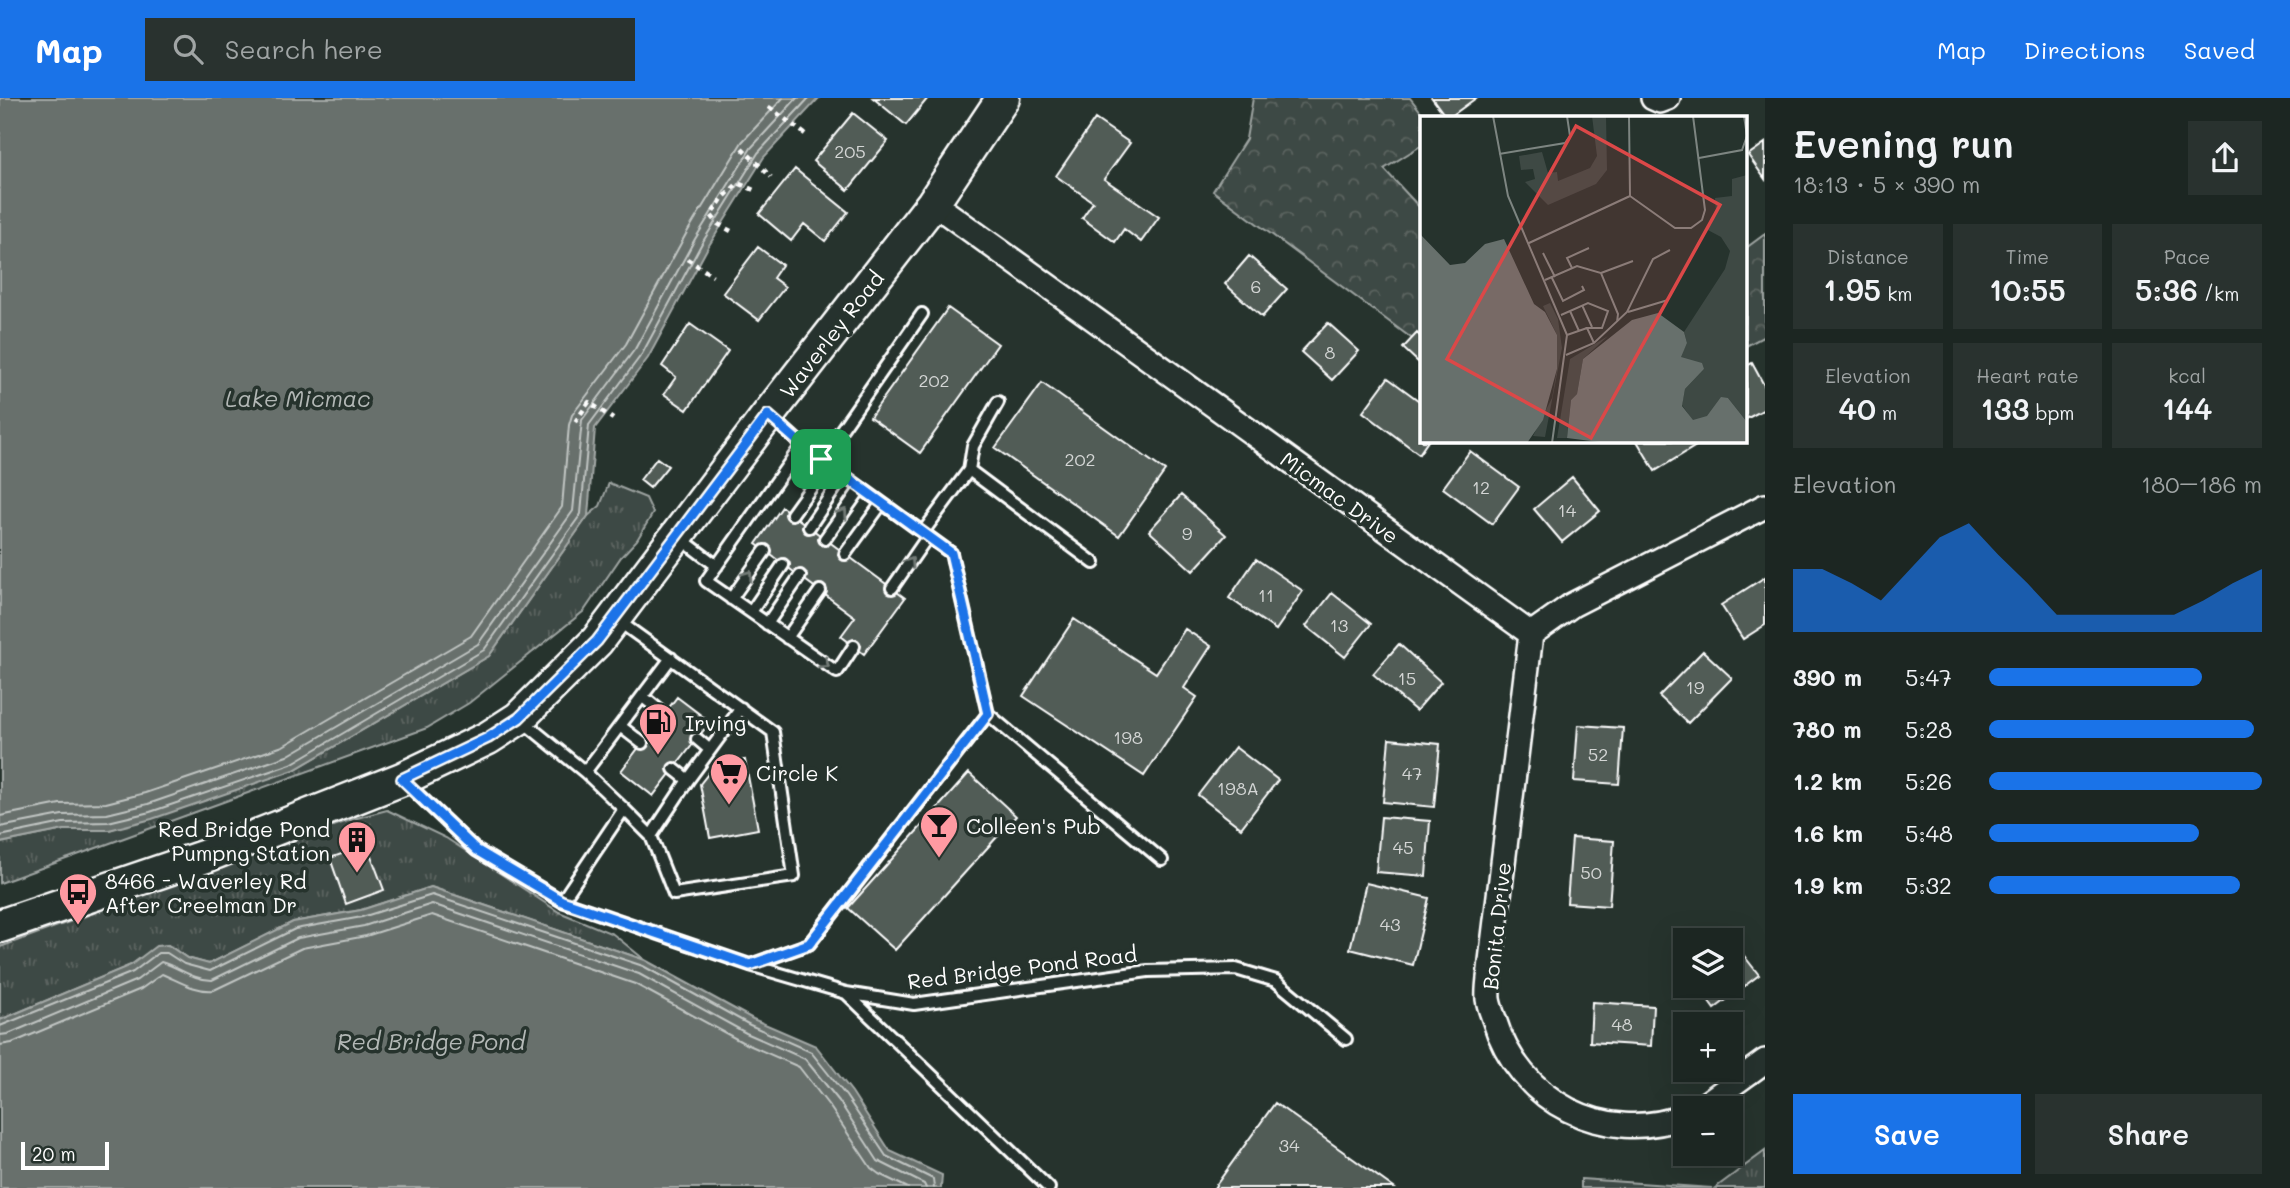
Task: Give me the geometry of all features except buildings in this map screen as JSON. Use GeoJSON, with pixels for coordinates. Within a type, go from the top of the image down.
{"type":"FeatureCollection","features":[{"type":"Feature","properties":{"kind":"main road","name":"Waverley Road"},"geometry":{"type":"LineString","coordinates":[[0,926],[206,856],[402,779],[488,738],[519,718],[597,641],[615,618],[768,415],[933,204],[1003,98]]}},
{"type":"Feature","properties":{"kind":"street"},"geometry":{"type":"LineString","coordinates":[[1653,98],[1660,101],[1668,98]]}},
{"type":"Feature","properties":{"kind":"street","name":"Micmac Drive"},"geometry":{"type":"LineString","coordinates":[[933,204],[1531,634]]}},
{"type":"Feature","properties":{"kind":"street"},"geometry":{"type":"LineString","coordinates":[[1531,634],[1572,605],[1765,506]]}},
{"type":"Feature","properties":{"kind":"street","name":"Bonita Drive"},"geometry":{"type":"LineString","coordinates":[[1531,634],[1488,999],[1500,1037],[1516,1066],[1544,1094],[1568,1111],[1595,1121],[1623,1126],[1665,1124],[1673,1121]]}},
{"type":"Feature","properties":{"kind":"street"},"geometry":{"type":"LineString","coordinates":[[1717,1096],[1765,1061]]}},
{"type":"Feature","properties":{"kind":"lane"},"geometry":{"type":"LineString","coordinates":[[792,514],[922,314]]}},
{"type":"Feature","properties":{"kind":"lane"},"geometry":{"type":"LineString","coordinates":[[892,588],[969,470],[973,446],[998,402]]}},
{"type":"Feature","properties":{"kind":"lane"},"geometry":{"type":"LineString","coordinates":[[768,415],[802,445],[951,553],[988,714],[1162,860]]}},
{"type":"Feature","properties":{"kind":"lane"},"geometry":{"type":"LineString","coordinates":[[802,445],[706,581],[837,672],[854,646]]}},
{"type":"Feature","properties":{"kind":"lane"},"geometry":{"type":"LineString","coordinates":[[969,470],[1094,564]]}},
{"type":"Feature","properties":{"kind":"lane"},"geometry":{"type":"LineString","coordinates":[[809,527],[844,475]]}},
{"type":"Feature","properties":{"kind":"lane"},"geometry":{"type":"LineString","coordinates":[[825,539],[861,488]]}},
{"type":"Feature","properties":{"kind":"lane"},"geometry":{"type":"LineString","coordinates":[[845,554],[882,503]]}},
{"type":"Feature","properties":{"kind":"lane"},"geometry":{"type":"LineString","coordinates":[[678,536],[717,566]]}},
{"type":"Feature","properties":{"kind":"lane"},"geometry":{"type":"LineString","coordinates":[[732,598],[765,551]]}},
{"type":"Feature","properties":{"kind":"lane"},"geometry":{"type":"LineString","coordinates":[[751,612],[783,565]]}},
{"type":"Feature","properties":{"kind":"lane"},"geometry":{"type":"LineString","coordinates":[[767,624],[800,576]]}},
{"type":"Feature","properties":{"kind":"lane"},"geometry":{"type":"LineString","coordinates":[[787,638],[820,592]]}},
{"type":"Feature","properties":{"kind":"lane"},"geometry":{"type":"LineString","coordinates":[[519,718],[585,772],[651,836],[674,894],[794,876],[773,732],[615,618]]}},
{"type":"Feature","properties":{"kind":"lane"},"geometry":{"type":"LineString","coordinates":[[585,772],[671,659]]}},
{"type":"Feature","properties":{"kind":"lane"},"geometry":{"type":"LineString","coordinates":[[643,697],[664,714]]}},
{"type":"Feature","properties":{"kind":"lane"},"geometry":{"type":"LineString","coordinates":[[651,836],[741,708]]}},
{"type":"Feature","properties":{"kind":"lane"},"geometry":{"type":"LineString","coordinates":[[750,965],[809,944],[988,714]]}},
{"type":"Feature","properties":{"kind":"lane"},"geometry":{"type":"LineString","coordinates":[[620,726],[642,743]]}},
{"type":"Feature","properties":{"kind":"lane"},"geometry":{"type":"LineString","coordinates":[[696,740],[709,750]]}},
{"type":"Feature","properties":{"kind":"lane"},"geometry":{"type":"LineString","coordinates":[[674,769],[688,780]]}},
{"type":"Feature","properties":{"kind":"lane","name":"Red Bridge Pond Road"},"geometry":{"type":"LineString","coordinates":[[402,779],[476,850],[562,901],[750,965],[846,993],[914,1004],[1148,971],[1236,969],[1276,981],[1346,1039]]}},
{"type":"Feature","properties":{"kind":"lane"},"geometry":{"type":"LineString","coordinates":[[562,901],[624,809]]}},
{"type":"Feature","properties":{"kind":"lane"},"geometry":{"type":"LineString","coordinates":[[846,993],[1049,1188]]}},
{"type":"Feature","properties":{"kind":"path"},"geometry":{"type":"LineString","coordinates":[[769,107],[805,134]]}},
{"type":"Feature","properties":{"kind":"path"},"geometry":{"type":"LineString","coordinates":[[742,148],[771,177]]}},
{"type":"Feature","properties":{"kind":"path"},"geometry":{"type":"LineString","coordinates":[[731,231],[718,224],[711,215],[738,183],[756,191]]}},
{"type":"Feature","properties":{"kind":"path"},"geometry":{"type":"LineString","coordinates":[[687,259],[713,276]]}},
{"type":"Feature","properties":{"kind":"path"},"geometry":{"type":"LineString","coordinates":[[575,422],[589,402],[613,419]]}},
{"type":"Feature","properties":{"kind":"green space"},"geometry":{"type":"Polygon","coordinates":[[[1253,98],[1410,98],[1424,116],[1420,116],[1420,146],[1384,169],[1420,208],[1420,345],[1213,191],[1246,139],[1253,98]]]}},
{"type":"Feature","properties":{"kind":"green space"},"geometry":{"type":"Polygon","coordinates":[[[1765,234],[1765,336],[1748,345],[1748,247],[1765,234]]]}},
{"type":"Feature","properties":{"kind":"green space"},"geometry":{"type":"Polygon","coordinates":[[[609,483],[646,498],[653,513],[637,540],[621,557],[584,611],[469,703],[427,728],[0,883],[0,843],[64,830],[109,830],[294,770],[489,656],[588,516],[600,506],[609,483]]]}},
{"type":"Feature","properties":{"kind":"green space"},"geometry":{"type":"Polygon","coordinates":[[[387,810],[446,838],[559,912],[613,934],[645,960],[431,887],[361,910],[293,922],[209,964],[187,958],[168,945],[156,947],[131,965],[0,1020],[0,947],[353,819],[387,810]]]}},
{"type":"Feature","properties":{"kind":"green space"},"geometry":{"type":"Polygon","coordinates":[[[1765,1151],[1765,1188],[1715,1188],[1765,1151]]]}},
{"type":"Feature","properties":{"kind":"green space"},"geometry":{"type":"Polygon","coordinates":[[[1581,1179],[1712,1188],[1581,1188],[1581,1179]]]}},
{"type":"Feature","properties":{"kind":"water","name":"Lake Micmac"},"geometry":{"type":"Polygon","coordinates":[[[0,98],[819,98],[764,157],[708,247],[648,358],[595,428],[588,516],[489,656],[294,770],[152,819],[109,830],[64,830],[0,843],[0,98]]]}},
{"type":"Feature","properties":{"kind":"water","name":"Red Bridge Pond"},"geometry":{"type":"Polygon","coordinates":[[[431,887],[645,960],[753,1019],[816,1046],[852,1092],[890,1151],[942,1175],[941,1188],[0,1188],[0,1020],[131,965],[156,946],[168,945],[187,958],[209,964],[293,922],[361,910],[431,887]]]}},
{"type":"Feature","properties":{"kind":"place","name":"Irving"},"geometry":{"type":"Point","coordinates":[658,756]}},
{"type":"Feature","properties":{"kind":"place","name":"Circle K"},"geometry":{"type":"Point","coordinates":[729,806]}},
{"type":"Feature","properties":{"kind":"place","name":"Colleen's Pub"},"geometry":{"type":"Point","coordinates":[939,859]}},
{"type":"Feature","properties":{"kind":"place","name":"Red Bridge Pond Pumpng Station"},"geometry":{"type":"Point","coordinates":[357,874]}},
{"type":"Feature","properties":{"kind":"place","name":"8466 - Waverley Rd After Creelman Dr"},"geometry":{"type":"Point","coordinates":[78,926]}},
{"type":"Feature","properties":{"kind":"route"},"geometry":{"type":"LineString","coordinates":[[768,415],[821,459],[951,553],[988,714],[809,944],[750,965],[562,901],[476,850],[402,779],[488,738],[519,718],[597,641],[768,415]]}}]}
